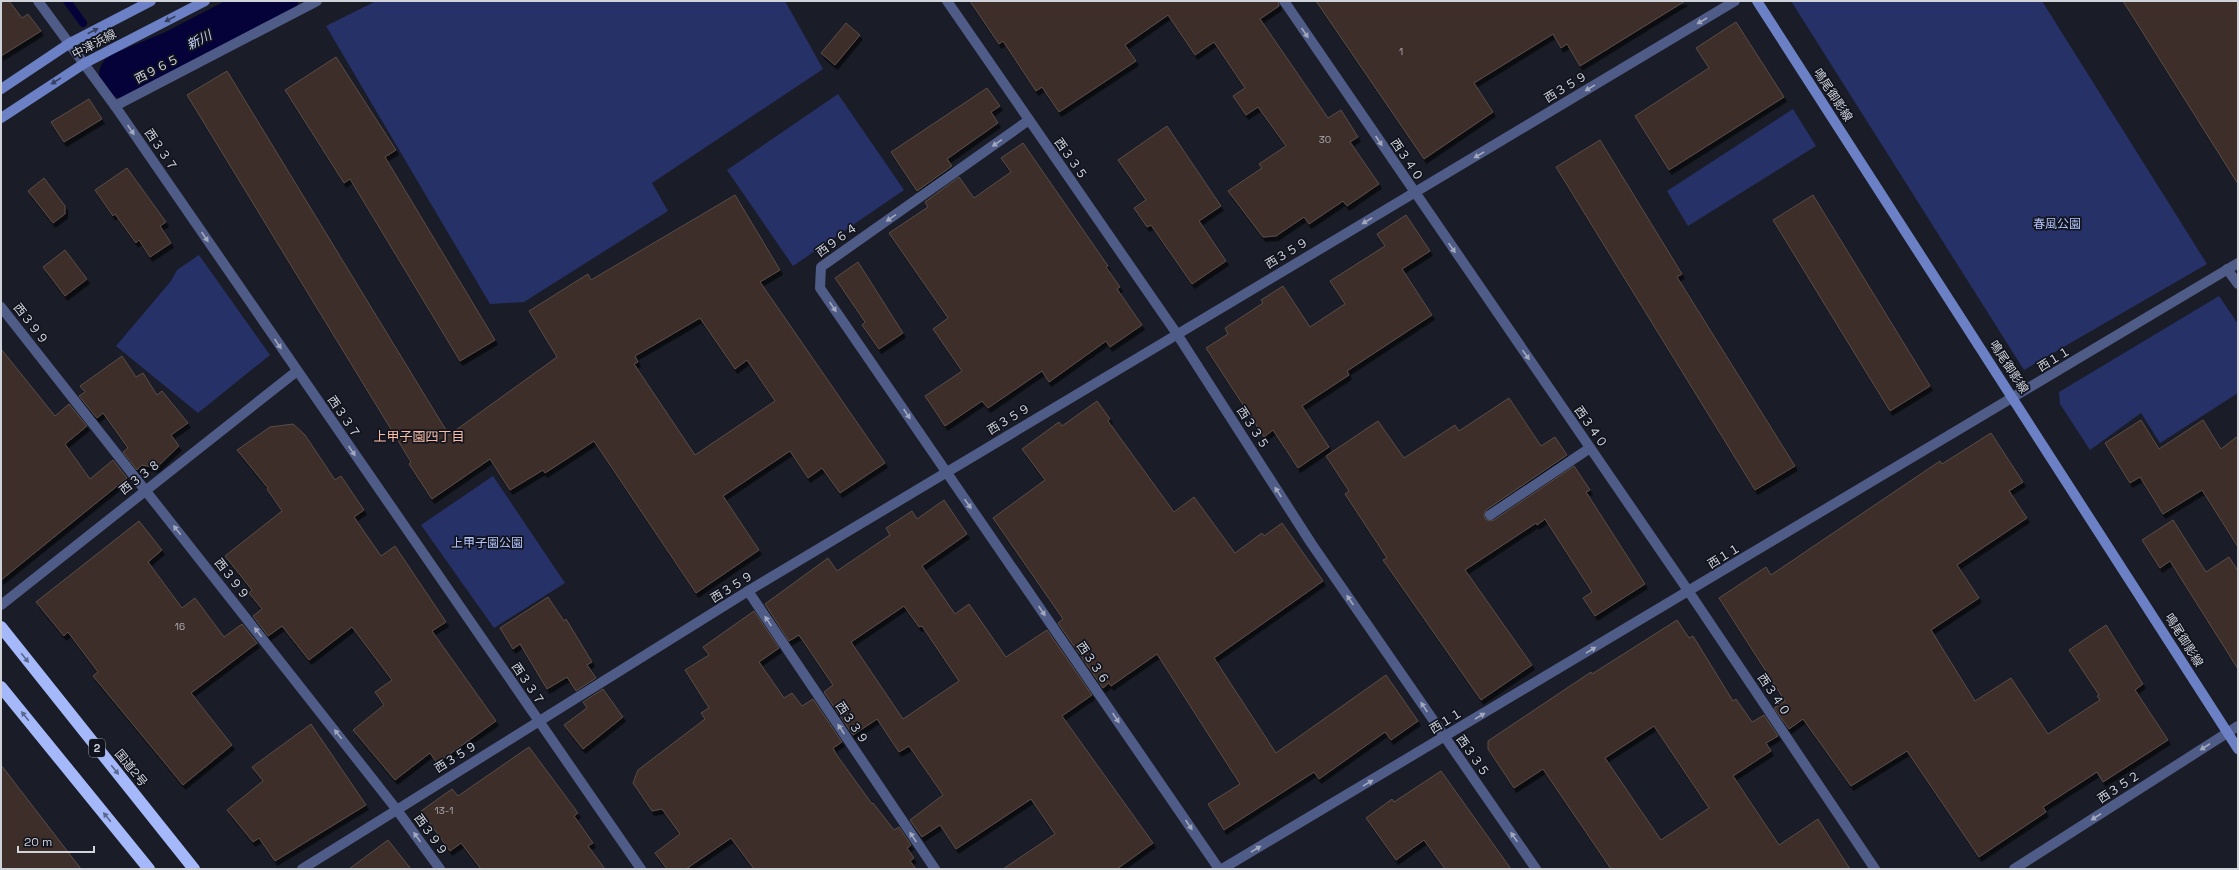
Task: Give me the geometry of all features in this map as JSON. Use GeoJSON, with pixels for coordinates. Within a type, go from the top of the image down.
{"type":"FeatureCollection","features":[{"type":"Feature","properties":{"kind":"highway","name":"国道2号"},"geometry":{"type":"LineString","coordinates":[[1,627],[194,869]]}},
{"type":"Feature","properties":{"kind":"highway"},"geometry":{"type":"LineString","coordinates":[[1,687],[149,869]]}},
{"type":"Feature","properties":{"kind":"street","name":"西３３７"},"geometry":{"type":"LineString","coordinates":[[38,1],[85,63],[115,106],[538,722],[641,869]]}},
{"type":"Feature","properties":{"kind":"street","name":"中津浜線"},"geometry":{"type":"LineString","coordinates":[[1,90],[70,43],[151,1]]}},
{"type":"Feature","properties":{"kind":"street","name":"中津浜線"},"geometry":{"type":"LineString","coordinates":[[1,118],[85,63],[205,1]]}},
{"type":"Feature","properties":{"kind":"street","name":"西９６５"},"geometry":{"type":"LineString","coordinates":[[115,106],[317,1]]}},
{"type":"Feature","properties":{"kind":"street","name":"西３３５"},"geometry":{"type":"LineString","coordinates":[[947,1],[1177,334],[1311,543],[1444,738],[1536,869]]}},
{"type":"Feature","properties":{"kind":"street","name":"西３４０"},"geometry":{"type":"LineString","coordinates":[[1284,1],[1414,193],[1689,592],[1875,869]]}},
{"type":"Feature","properties":{"kind":"street","name":"西３５９"},"geometry":{"type":"LineString","coordinates":[[302,869],[748,591],[1735,1]]}},
{"type":"Feature","properties":{"kind":"street","name":"鳴尾御影線"},"geometry":{"type":"LineString","coordinates":[[1757,1],[2014,398],[2238,749]]}},
{"type":"Feature","properties":{"kind":"street","name":"西９６４"},"geometry":{"type":"LineString","coordinates":[[946,472],[820,288],[821,267],[1029,120]]}},
{"type":"Feature","properties":{"kind":"street","name":"西１１"},"geometry":{"type":"LineString","coordinates":[[1222,869],[1689,592],[2238,263]]}},
{"type":"Feature","properties":{"kind":"street"},"geometry":{"type":"LineString","coordinates":[[2227,269],[2238,284]]}},
{"type":"Feature","properties":{"kind":"street","name":"西３９９"},"geometry":{"type":"LineString","coordinates":[[1,307],[146,489],[397,810],[440,869]]}},
{"type":"Feature","properties":{"kind":"street","name":"西３３８"},"geometry":{"type":"LineString","coordinates":[[1,605],[297,371]]}},
{"type":"Feature","properties":{"kind":"street"},"geometry":{"type":"LineString","coordinates":[[1490,515],[1590,448]]}},
{"type":"Feature","properties":{"kind":"street","name":"西３３６"},"geometry":{"type":"LineString","coordinates":[[946,472],[1219,869]]}},
{"type":"Feature","properties":{"kind":"street","name":"西３３９"},"geometry":{"type":"LineString","coordinates":[[748,591],[935,869]]}},
{"type":"Feature","properties":{"kind":"street","name":"西３５２"},"geometry":{"type":"LineString","coordinates":[[2014,869],[2238,726]]}},
{"type":"Feature","properties":{"kind":"green space"},"geometry":{"type":"Polygon","coordinates":[[[376,1],[785,1],[823,69],[652,183],[668,211],[524,302],[490,304],[326,26],[376,1]]]}},
{"type":"Feature","properties":{"kind":"green space","name":"春風公園"},"geometry":{"type":"Polygon","coordinates":[[[1791,1],[2042,1],[2207,264],[2024,370],[1791,1]]]}},
{"type":"Feature","properties":{"kind":"green space"},"geometry":{"type":"Polygon","coordinates":[[[838,94],[904,190],[793,266],[727,170],[838,94]]]}},
{"type":"Feature","properties":{"kind":"green space"},"geometry":{"type":"Polygon","coordinates":[[[1793,109],[1816,146],[1688,226],[1667,191],[1793,109]]]}},
{"type":"Feature","properties":{"kind":"green space"},"geometry":{"type":"Polygon","coordinates":[[[199,255],[270,355],[198,413],[116,346],[171,281],[177,270],[199,255]]]}},
{"type":"Feature","properties":{"kind":"green space"},"geometry":{"type":"Polygon","coordinates":[[[2219,296],[2238,324],[2238,393],[2160,443],[2141,413],[2090,450],[2060,404],[2059,392],[2219,296]]]}},
{"type":"Feature","properties":{"kind":"green space","name":"上甲子園公園"},"geometry":{"type":"Polygon","coordinates":[[[493,476],[565,583],[494,628],[421,525],[493,476]]]}},
{"type":"Feature","properties":{"kind":"building"},"geometry":{"type":"Polygon","coordinates":[[[1,1],[9,1],[22,18],[28,14],[41,31],[1,56],[1,1]]]}},
{"type":"Feature","properties":{"kind":"building"},"geometry":{"type":"Polygon","coordinates":[[[970,1],[1278,1],[1279,6],[1260,19],[1328,118],[1341,110],[1358,137],[1350,142],[1379,184],[1347,206],[1343,201],[1309,224],[1304,217],[1276,236],[1263,237],[1228,191],[1262,168],[1259,164],[1286,146],[1258,107],[1246,115],[1233,96],[1245,88],[1214,42],[1195,55],[1168,15],[1125,45],[1136,61],[1059,112],[1042,87],[1036,91],[1003,41],[999,44],[970,1]]]}},
{"type":"Feature","properties":{"kind":"building"},"geometry":{"type":"Polygon","coordinates":[[[1316,1],[1685,1],[1580,66],[1567,44],[1561,48],[1553,34],[1474,83],[1493,112],[1424,159],[1316,1]]]}},
{"type":"Feature","properties":{"kind":"building"},"geometry":{"type":"Polygon","coordinates":[[[2123,1],[2238,1],[2238,184],[2123,1]]]}},
{"type":"Feature","properties":{"kind":"building"},"geometry":{"type":"Polygon","coordinates":[[[1736,22],[1784,97],[1669,170],[1635,116],[1709,68],[1696,48],[1736,22]]]}},
{"type":"Feature","properties":{"kind":"building"},"geometry":{"type":"Polygon","coordinates":[[[846,23],[860,35],[835,65],[821,53],[846,23]]]}},
{"type":"Feature","properties":{"kind":"building"},"geometry":{"type":"Polygon","coordinates":[[[336,57],[396,150],[385,157],[495,340],[460,361],[350,179],[344,183],[285,90],[336,57]]]}},
{"type":"Feature","properties":{"kind":"building"},"geometry":{"type":"Polygon","coordinates":[[[227,71],[449,435],[557,357],[529,311],[588,274],[591,280],[735,195],[780,270],[760,282],[885,463],[840,493],[822,468],[808,478],[790,451],[723,496],[759,550],[696,593],[594,441],[545,473],[543,470],[510,490],[490,459],[432,499],[409,464],[411,462],[187,95],[227,71]],[[700,318],[635,356],[638,362],[634,364],[695,455],[775,401],[747,360],[735,369],[700,318]]]}},
{"type":"Feature","properties":{"kind":"building"},"geometry":{"type":"Polygon","coordinates":[[[987,88],[1000,106],[991,112],[998,123],[947,159],[952,166],[917,191],[891,152],[987,88]]]}},
{"type":"Feature","properties":{"kind":"building"},"geometry":{"type":"Polygon","coordinates":[[[89,99],[102,119],[64,142],[51,122],[89,99]]]}},
{"type":"Feature","properties":{"kind":"building"},"geometry":{"type":"Polygon","coordinates":[[[1167,126],[1221,206],[1199,221],[1226,261],[1192,284],[1151,225],[1147,227],[1134,208],[1146,200],[1118,160],[1167,126]]]}},
{"type":"Feature","properties":{"kind":"building"},"geometry":{"type":"Polygon","coordinates":[[[1600,140],[1682,274],[1677,277],[1795,466],[1755,490],[1556,167],[1600,140]]]}},
{"type":"Feature","properties":{"kind":"building"},"geometry":{"type":"Polygon","coordinates":[[[1023,143],[1108,266],[1106,267],[1120,287],[1117,289],[1142,325],[1110,347],[1106,341],[1049,382],[1042,371],[988,408],[982,401],[945,426],[925,396],[962,371],[933,329],[948,318],[889,233],[928,207],[925,202],[959,177],[974,198],[1011,172],[1001,158],[1023,143]]]}},
{"type":"Feature","properties":{"kind":"building"},"geometry":{"type":"Polygon","coordinates":[[[127,168],[166,222],[160,226],[171,243],[150,257],[139,240],[136,243],[115,214],[113,216],[95,190],[127,168]]]}},
{"type":"Feature","properties":{"kind":"building"},"geometry":{"type":"Polygon","coordinates":[[[44,178],[65,206],[65,214],[53,223],[28,191],[44,178]]]}},
{"type":"Feature","properties":{"kind":"building"},"geometry":{"type":"Polygon","coordinates":[[[1813,195],[1930,386],[1890,411],[1773,220],[1813,195]]]}},
{"type":"Feature","properties":{"kind":"building"},"geometry":{"type":"Polygon","coordinates":[[[1406,215],[1430,251],[1402,269],[1432,315],[1347,371],[1349,375],[1302,406],[1329,447],[1298,468],[1273,430],[1264,437],[1206,348],[1228,334],[1225,328],[1263,303],[1261,300],[1283,286],[1310,327],[1345,304],[1330,281],[1385,246],[1377,234],[1406,215]]]}},
{"type":"Feature","properties":{"kind":"building"},"geometry":{"type":"Polygon","coordinates":[[[65,250],[87,279],[65,296],[43,267],[65,250]]]}},
{"type":"Feature","properties":{"kind":"building"},"geometry":{"type":"Polygon","coordinates":[[[858,262],[903,333],[879,349],[862,325],[865,322],[835,278],[858,262]]]}},
{"type":"Feature","properties":{"kind":"building"},"geometry":{"type":"Polygon","coordinates":[[[1,349],[55,416],[69,404],[87,426],[65,444],[90,479],[113,460],[127,478],[1,580],[1,349]]]}},
{"type":"Feature","properties":{"kind":"building"},"geometry":{"type":"Polygon","coordinates":[[[122,356],[136,377],[143,373],[157,395],[162,391],[188,423],[171,435],[179,446],[156,468],[142,465],[137,470],[123,452],[128,448],[103,413],[97,418],[79,396],[85,392],[80,386],[122,356]]]}},
{"type":"Feature","properties":{"kind":"building"},"geometry":{"type":"Polygon","coordinates":[[[1509,398],[1541,446],[1555,437],[1567,455],[1486,510],[1484,515],[1485,519],[1490,521],[1494,520],[1574,466],[1590,490],[1586,492],[1645,584],[1595,616],[1583,598],[1592,592],[1545,519],[1537,525],[1536,523],[1465,570],[1532,665],[1481,700],[1383,560],[1387,558],[1345,494],[1349,491],[1326,456],[1378,421],[1404,458],[1455,425],[1459,431],[1509,398]]]}},
{"type":"Feature","properties":{"kind":"building"},"geometry":{"type":"Polygon","coordinates":[[[1097,401],[1110,419],[1108,421],[1174,512],[1194,497],[1235,553],[1262,533],[1264,536],[1282,523],[1323,581],[1214,658],[1276,753],[1386,675],[1418,721],[1391,740],[1385,732],[1319,779],[1314,772],[1224,830],[1208,804],[1240,784],[1157,654],[1111,686],[1109,683],[1103,688],[1058,623],[1063,619],[993,518],[1045,480],[1022,449],[1059,422],[1062,426],[1097,401]]]}},
{"type":"Feature","properties":{"kind":"building"},"geometry":{"type":"Polygon","coordinates":[[[2141,420],[2159,449],[2203,420],[2221,449],[2238,436],[2238,547],[2202,490],[2163,514],[2140,477],[2130,483],[2105,443],[2141,420]]]}},
{"type":"Feature","properties":{"kind":"building"},"geometry":{"type":"Polygon","coordinates":[[[293,424],[305,435],[335,480],[341,476],[364,510],[354,517],[381,556],[395,546],[446,622],[432,631],[496,721],[437,763],[430,753],[395,780],[353,730],[384,705],[375,692],[392,680],[352,627],[309,660],[282,626],[268,636],[253,616],[262,609],[249,593],[252,590],[225,556],[282,511],[267,489],[268,488],[237,450],[270,427],[293,424]]]}},
{"type":"Feature","properties":{"kind":"building"},"geometry":{"type":"Polygon","coordinates":[[[1991,433],[2023,482],[2009,491],[2027,518],[1957,565],[1979,598],[1931,630],[1975,701],[2011,678],[2048,734],[2100,700],[2097,696],[2099,695],[2069,650],[2106,625],[2143,684],[2135,690],[2168,740],[2103,782],[2097,772],[2043,807],[2046,812],[1979,857],[1907,751],[1851,786],[1803,719],[1789,729],[1774,708],[1785,701],[1719,598],[1766,567],[1771,575],[1940,461],[1942,464],[1991,433]]]}},
{"type":"Feature","properties":{"kind":"building"},"geometry":{"type":"Polygon","coordinates":[[[944,500],[967,534],[922,566],[955,614],[969,604],[1006,657],[1047,630],[1092,695],[1062,716],[1153,843],[1117,869],[1003,869],[1055,834],[1031,799],[956,849],[940,825],[922,837],[910,820],[943,795],[909,746],[899,752],[877,719],[853,735],[824,692],[833,685],[799,635],[789,641],[765,604],[828,558],[837,571],[890,535],[886,528],[912,511],[917,519],[944,500]],[[904,606],[851,642],[903,719],[959,681],[922,626],[919,627],[904,606]]]}},
{"type":"Feature","properties":{"kind":"building"},"geometry":{"type":"Polygon","coordinates":[[[2173,520],[2206,572],[2229,557],[2238,571],[2238,669],[2170,561],[2160,568],[2142,540],[2173,520]]]}},
{"type":"Feature","properties":{"kind":"building"},"geometry":{"type":"Polygon","coordinates":[[[139,521],[162,550],[148,562],[182,608],[195,598],[224,637],[242,624],[257,643],[191,693],[232,745],[183,785],[93,676],[98,672],[68,632],[64,636],[36,602],[139,521]]]}},
{"type":"Feature","properties":{"kind":"building"},"geometry":{"type":"Polygon","coordinates":[[[548,597],[564,621],[566,619],[592,662],[587,665],[596,678],[576,691],[567,677],[547,689],[520,644],[513,649],[500,628],[548,597]]]}},
{"type":"Feature","properties":{"kind":"building"},"geometry":{"type":"Polygon","coordinates":[[[754,611],[779,648],[759,662],[784,698],[792,693],[802,706],[813,699],[842,742],[833,748],[836,754],[872,804],[873,803],[894,830],[899,827],[911,845],[907,848],[914,858],[910,861],[916,869],[754,869],[731,838],[686,869],[667,869],[655,853],[680,834],[662,809],[652,811],[633,783],[638,770],[705,719],[701,713],[709,708],[685,670],[709,655],[703,647],[754,611]]]}},
{"type":"Feature","properties":{"kind":"building"},"geometry":{"type":"Polygon","coordinates":[[[1677,620],[1689,638],[1693,636],[1733,701],[1736,699],[1752,722],[1764,715],[1778,736],[1766,743],[1771,751],[1733,776],[1779,845],[1818,819],[1850,869],[1611,869],[1543,769],[1514,788],[1488,749],[1488,741],[1591,672],[1592,674],[1677,620]],[[1654,726],[1605,758],[1661,840],[1709,808],[1654,726]]]}},
{"type":"Feature","properties":{"kind":"building"},"geometry":{"type":"Polygon","coordinates":[[[603,689],[623,717],[583,749],[564,725],[587,708],[583,702],[603,689]]]}},
{"type":"Feature","properties":{"kind":"building"},"geometry":{"type":"Polygon","coordinates":[[[311,724],[366,805],[275,861],[259,838],[253,842],[227,810],[263,781],[252,767],[311,724]]]}},
{"type":"Feature","properties":{"kind":"building"},"geometry":{"type":"Polygon","coordinates":[[[529,747],[578,813],[574,816],[593,843],[588,846],[605,869],[481,869],[461,843],[450,851],[421,811],[452,789],[458,796],[529,747]]]}},
{"type":"Feature","properties":{"kind":"building"},"geometry":{"type":"Polygon","coordinates":[[[1,765],[81,869],[1,869],[1,765]]]}},
{"type":"Feature","properties":{"kind":"building"},"geometry":{"type":"Polygon","coordinates":[[[1441,771],[1511,869],[1445,869],[1424,840],[1396,860],[1366,818],[1392,799],[1394,802],[1441,771]]]}},
{"type":"Feature","properties":{"kind":"building"},"geometry":{"type":"Polygon","coordinates":[[[388,840],[411,869],[349,869],[388,840]]]}},
{"type":"Feature","properties":{"kind":"waterway"},"geometry":{"type":"LineString","coordinates":[[67,1],[83,23]]}},
{"type":"Feature","properties":{"kind":"waterway","name":"新川"},"geometry":{"type":"LineString","coordinates":[[122,75],[175,53],[275,1]]}},
{"type":"Feature","properties":{"kind":"district","name":"上甲子園四丁目"},"geometry":{"type":"Point","coordinates":[419,436]}}]}
